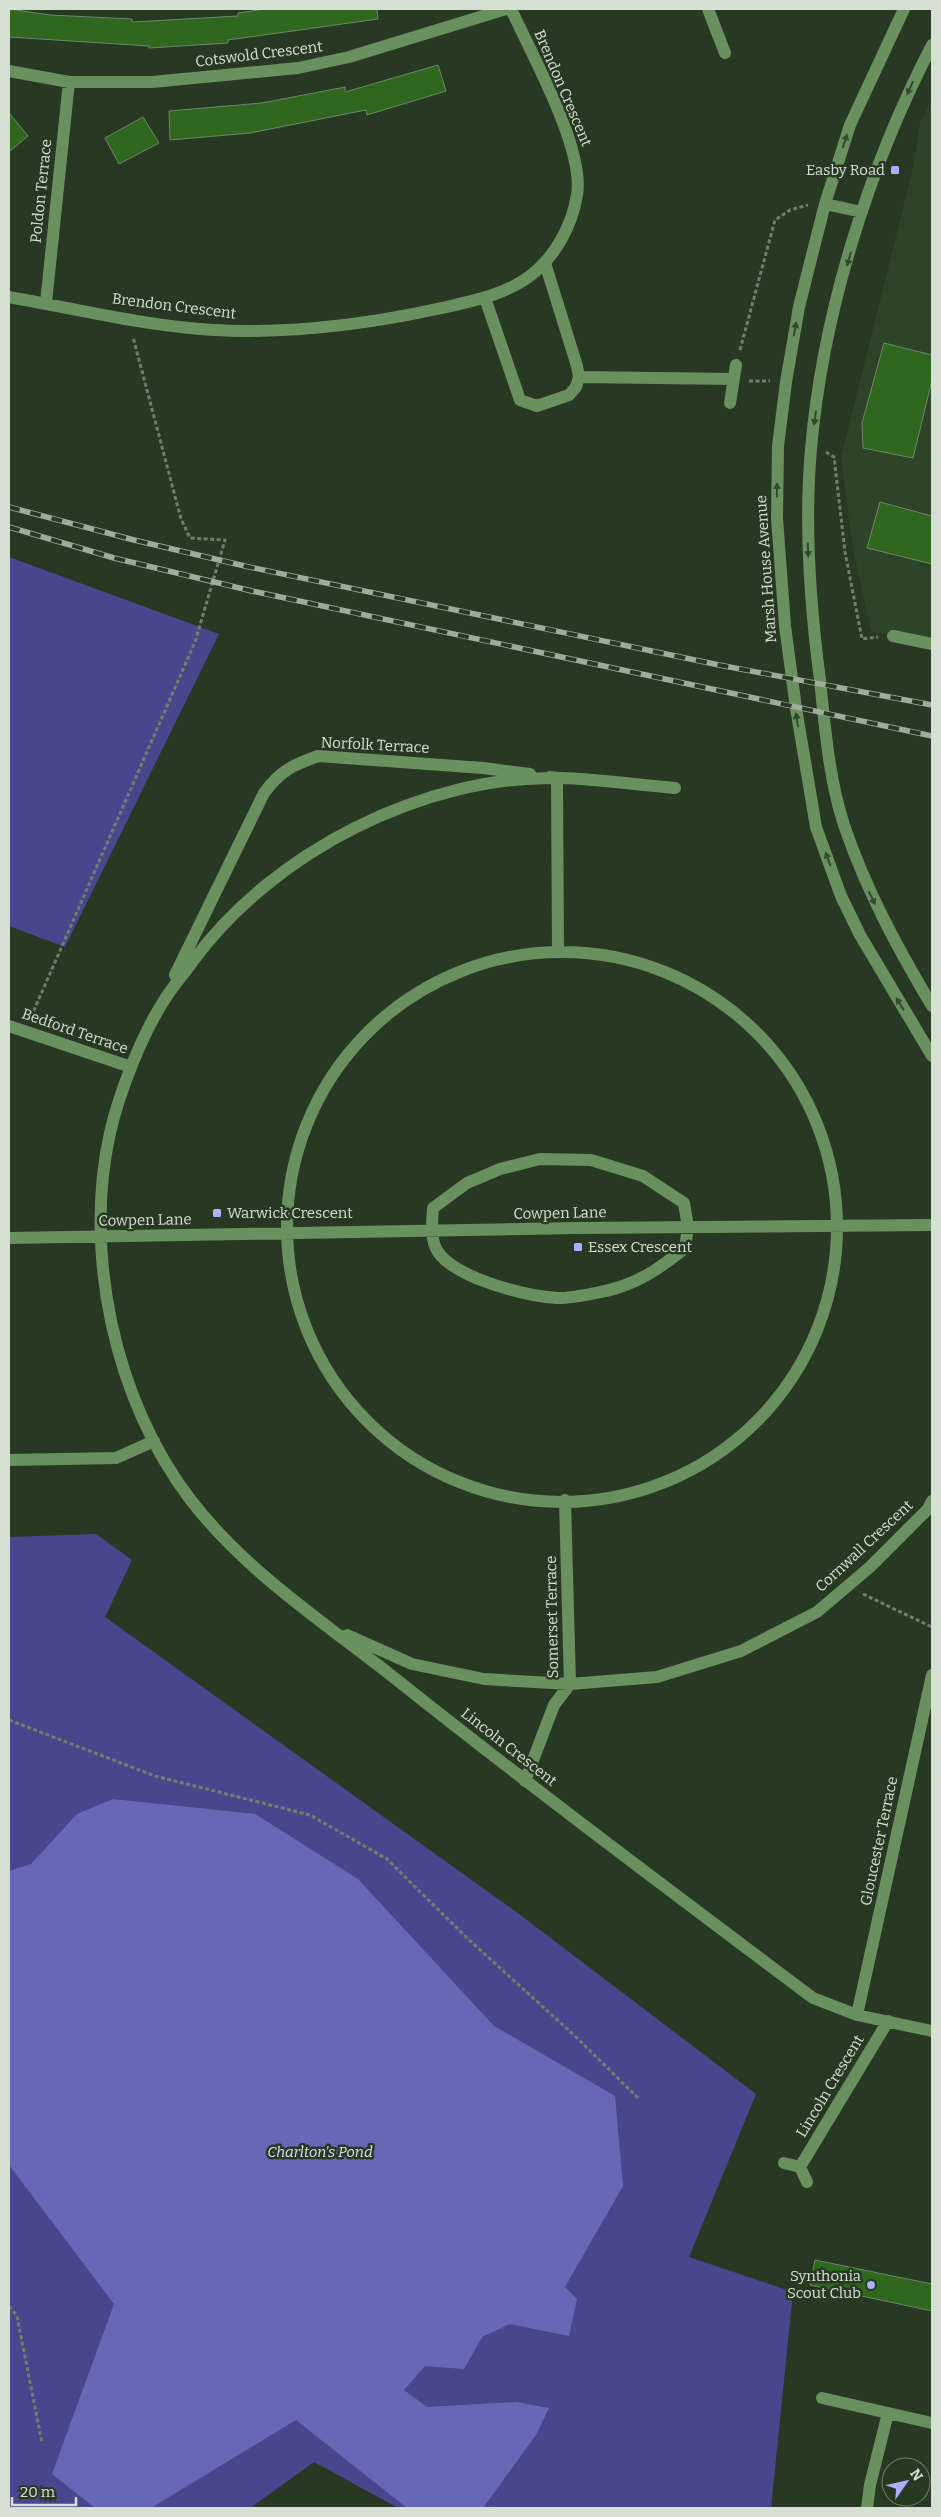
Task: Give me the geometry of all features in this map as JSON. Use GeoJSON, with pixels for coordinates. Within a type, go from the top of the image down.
{"type":"FeatureCollection","features":[{"type":"Feature","properties":{"kind":"street","name":"Cotswold Crescent"},"geometry":{"type":"LineString","coordinates":[[9,71],[69,82],[152,82],[298,68],[349,57],[506,9]]}},
{"type":"Feature","properties":{"kind":"street","name":"Brendon Crescent"},"geometry":{"type":"LineString","coordinates":[[9,297],[128,320],[213,330],[296,331],[385,321],[485,298],[514,286],[545,263],[558,246],[570,220],[578,194],[575,162],[569,137],[512,9]]}},
{"type":"Feature","properties":{"kind":"street"},"geometry":{"type":"LineString","coordinates":[[708,9],[725,53]]}},
{"type":"Feature","properties":{"kind":"street","name":"Marsh House Avenue"},"geometry":{"type":"LineString","coordinates":[[904,9],[850,125],[825,204],[799,307],[778,446],[777,518],[785,626],[805,768],[816,827],[841,896],[887,982],[932,1056]]}},
{"type":"Feature","properties":{"kind":"street"},"geometry":{"type":"LineString","coordinates":[[932,45],[890,135],[862,212],[839,295],[822,372],[811,449],[808,546],[814,634],[831,768],[843,822],[867,887],[888,930],[932,1006]]}},
{"type":"Feature","properties":{"kind":"street","name":"Poldon Terrace"},"geometry":{"type":"LineString","coordinates":[[46,303],[69,82]]}},
{"type":"Feature","properties":{"kind":"street"},"geometry":{"type":"LineString","coordinates":[[825,204],[862,212]]}},
{"type":"Feature","properties":{"kind":"street"},"geometry":{"type":"LineString","coordinates":[[485,298],[520,400],[537,406],[569,395],[576,387],[578,377],[577,366],[545,263]]}},
{"type":"Feature","properties":{"kind":"street"},"geometry":{"type":"LineString","coordinates":[[730,403],[737,380],[736,365]]}},
{"type":"Feature","properties":{"kind":"street"},"geometry":{"type":"LineString","coordinates":[[578,377],[737,380]]}},
{"type":"Feature","properties":{"kind":"street"},"geometry":{"type":"LineString","coordinates":[[893,636],[932,644]]}},
{"type":"Feature","properties":{"kind":"street","name":"Norfolk Terrace"},"geometry":{"type":"LineString","coordinates":[[162,1002],[264,793],[275,778],[294,765],[318,756],[483,768],[557,778]]}},
{"type":"Feature","properties":{"kind":"street"},"geometry":{"type":"LineString","coordinates":[[557,778],[558,951]]}},
{"type":"Feature","properties":{"kind":"street"},"geometry":{"type":"LineString","coordinates":[[101,1237],[100,1204],[110,1132],[132,1067],[162,1002],[202,949],[236,912],[286,870],[328,841],[376,817],[419,800],[496,783],[557,778],[675,788]]}},
{"type":"Feature","properties":{"kind":"street"},"geometry":{"type":"LineString","coordinates":[[558,951],[595,954],[651,967],[708,992],[743,1018],[773,1049],[801,1088],[820,1124],[832,1160],[838,1196],[838,1225],[825,1307],[800,1361],[762,1415],[720,1452],[657,1485],[606,1498],[565,1500],[516,1499],[461,1485],[407,1456],[364,1421],[328,1376],[309,1333],[290,1266],[289,1192],[297,1147],[321,1095],[358,1044],[386,1015],[420,992],[460,972],[494,961],[558,951]]}},
{"type":"Feature","properties":{"kind":"street","name":"Bedford Terrace"},"geometry":{"type":"LineString","coordinates":[[9,1026],[132,1067]]}},
{"type":"Feature","properties":{"kind":"street"},"geometry":{"type":"LineString","coordinates":[[540,1159],[591,1160],[643,1176],[684,1203],[688,1227],[685,1248],[659,1269],[620,1287],[559,1299],[501,1288],[461,1271],[438,1252],[432,1232],[433,1208],[468,1183],[500,1169],[540,1159]]}},
{"type":"Feature","properties":{"kind":"street","name":"Cowpen Lane"},"geometry":{"type":"LineString","coordinates":[[9,1238],[932,1225]]}},
{"type":"Feature","properties":{"kind":"street","name":"Lincoln Crescent"},"geometry":{"type":"LineString","coordinates":[[101,1237],[109,1321],[127,1380],[154,1441],[188,1497],[241,1558],[525,1781],[813,1998],[857,2015],[932,2032]]}},
{"type":"Feature","properties":{"kind":"street"},"geometry":{"type":"LineString","coordinates":[[9,1460],[116,1458],[154,1441]]}},
{"type":"Feature","properties":{"kind":"street","name":"Somerset Terrace"},"geometry":{"type":"LineString","coordinates":[[525,1781],[554,1705],[570,1684],[565,1500]]}},
{"type":"Feature","properties":{"kind":"street","name":"Cornwall Crescent"},"geometry":{"type":"LineString","coordinates":[[329,1626],[412,1664],[484,1679],[570,1684],[658,1677],[741,1651],[817,1612],[870,1567],[931,1507]]}},
{"type":"Feature","properties":{"kind":"street","name":"Gloucester Terrace"},"geometry":{"type":"LineString","coordinates":[[857,2015],[932,1675]]}},
{"type":"Feature","properties":{"kind":"street","name":"Lincoln Crescent"},"geometry":{"type":"LineString","coordinates":[[800,2167],[888,2021]]}},
{"type":"Feature","properties":{"kind":"street"},"geometry":{"type":"LineString","coordinates":[[784,2163],[800,2167],[807,2182]]}},
{"type":"Feature","properties":{"kind":"street"},"geometry":{"type":"LineString","coordinates":[[822,2398],[932,2423]]}},
{"type":"Feature","properties":{"kind":"street"},"geometry":{"type":"LineString","coordinates":[[867,2508],[870,2485],[888,2413]]}},
{"type":"Feature","properties":{"kind":"path"},"geometry":{"type":"LineString","coordinates":[[736,365],[775,220],[790,210],[806,205],[825,204]]}},
{"type":"Feature","properties":{"kind":"path"},"geometry":{"type":"LineString","coordinates":[[25,1031],[195,642],[225,540],[190,538],[181,519],[128,320]]}},
{"type":"Feature","properties":{"kind":"path"},"geometry":{"type":"LineString","coordinates":[[737,380],[769,381]]}},
{"type":"Feature","properties":{"kind":"path"},"geometry":{"type":"LineString","coordinates":[[834,458],[845,552],[862,638]]}},
{"type":"Feature","properties":{"kind":"path"},"geometry":{"type":"LineString","coordinates":[[847,1586],[932,1627]]}},
{"type":"Feature","properties":{"kind":"path"},"geometry":{"type":"LineString","coordinates":[[9,1720],[155,1776],[310,1815],[387,1859],[467,1938],[575,2036],[639,2099]]}},
{"type":"Feature","properties":{"kind":"path"},"geometry":{"type":"LineString","coordinates":[[9,2306],[17,2316],[42,2443]]}},
{"type":"Feature","properties":{"kind":"shaded area"},"geometry":{"type":"Polygon","coordinates":[[[932,99],[932,646],[871,631],[853,550],[841,458],[914,164],[920,123],[932,99]]]}},
{"type":"Feature","properties":{"kind":"shaded area","name":"Charlton's Pond"},"geometry":{"type":"Polygon","coordinates":[[[113,1799],[255,1814],[358,1879],[494,2026],[615,2096],[623,2186],[565,2287],[577,2299],[569,2336],[510,2324],[482,2337],[464,2369],[425,2366],[404,2390],[427,2407],[516,2402],[549,2408],[536,2435],[483,2508],[407,2508],[296,2420],[151,2508],[95,2508],[52,2474],[114,2304],[9,2165],[9,1871],[31,1864],[77,1814],[113,1799]]]}},
{"type":"Feature","properties":{"kind":"green space"},"geometry":{"type":"Polygon","coordinates":[[[9,557],[219,634],[65,947],[9,926],[9,557]]]}},
{"type":"Feature","properties":{"kind":"green space","name":"Charlton's Pond"},"geometry":{"type":"Polygon","coordinates":[[[96,1534],[132,1560],[105,1617],[519,1914],[756,2094],[689,2257],[793,2292],[771,2508],[398,2508],[314,2462],[250,2508],[9,2508],[9,1537],[96,1534]]]}},
{"type":"Feature","properties":{"kind":"building"},"geometry":{"type":"Polygon","coordinates":[[[9,9],[50,15],[132,19],[132,22],[238,16],[238,13],[266,9],[377,9],[378,19],[228,40],[228,43],[149,48],[149,46],[9,37],[9,9]]]}},
{"type":"Feature","properties":{"kind":"building"},"geometry":{"type":"Polygon","coordinates":[[[438,65],[446,91],[367,115],[366,110],[250,133],[170,140],[169,111],[262,103],[345,87],[345,92],[438,65]]]}},
{"type":"Feature","properties":{"kind":"building"},"geometry":{"type":"Polygon","coordinates":[[[9,113],[28,136],[9,152],[9,113]]]}},
{"type":"Feature","properties":{"kind":"building"},"geometry":{"type":"Polygon","coordinates":[[[143,117],[159,143],[119,164],[105,138],[143,117]]]}},
{"type":"Feature","properties":{"kind":"building"},"geometry":{"type":"Polygon","coordinates":[[[884,343],[932,355],[932,380],[913,458],[863,448],[862,423],[884,343]]]}},
{"type":"Feature","properties":{"kind":"building"},"geometry":{"type":"Polygon","coordinates":[[[880,502],[932,516],[932,564],[867,548],[880,502]]]}},
{"type":"Feature","properties":{"kind":"building","name":"Synthonia Scout Club"},"geometry":{"type":"Polygon","coordinates":[[[815,2260],[932,2284],[932,2311],[810,2285],[815,2260]]]}},
{"type":"Feature","properties":{"kind":"railway"},"geometry":{"type":"LineString","coordinates":[[9,507],[134,540],[249,567],[719,665],[932,705]]}},
{"type":"Feature","properties":{"kind":"railway"},"geometry":{"type":"LineString","coordinates":[[9,527],[114,558],[252,591],[932,736]]}},
{"type":"Feature","properties":{"kind":"place","name":"Easby Road"},"geometry":{"type":"Point","coordinates":[895,170]}},
{"type":"Feature","properties":{"kind":"place","name":"Warwick Crescent"},"geometry":{"type":"Point","coordinates":[217,1213]}},
{"type":"Feature","properties":{"kind":"place","name":"Essex Crescent"},"geometry":{"type":"Point","coordinates":[578,1247]}},
{"type":"Feature","properties":{"kind":"place","name":"Synthonia Scout Club"},"geometry":{"type":"Point","coordinates":[871,2285]}}]}
